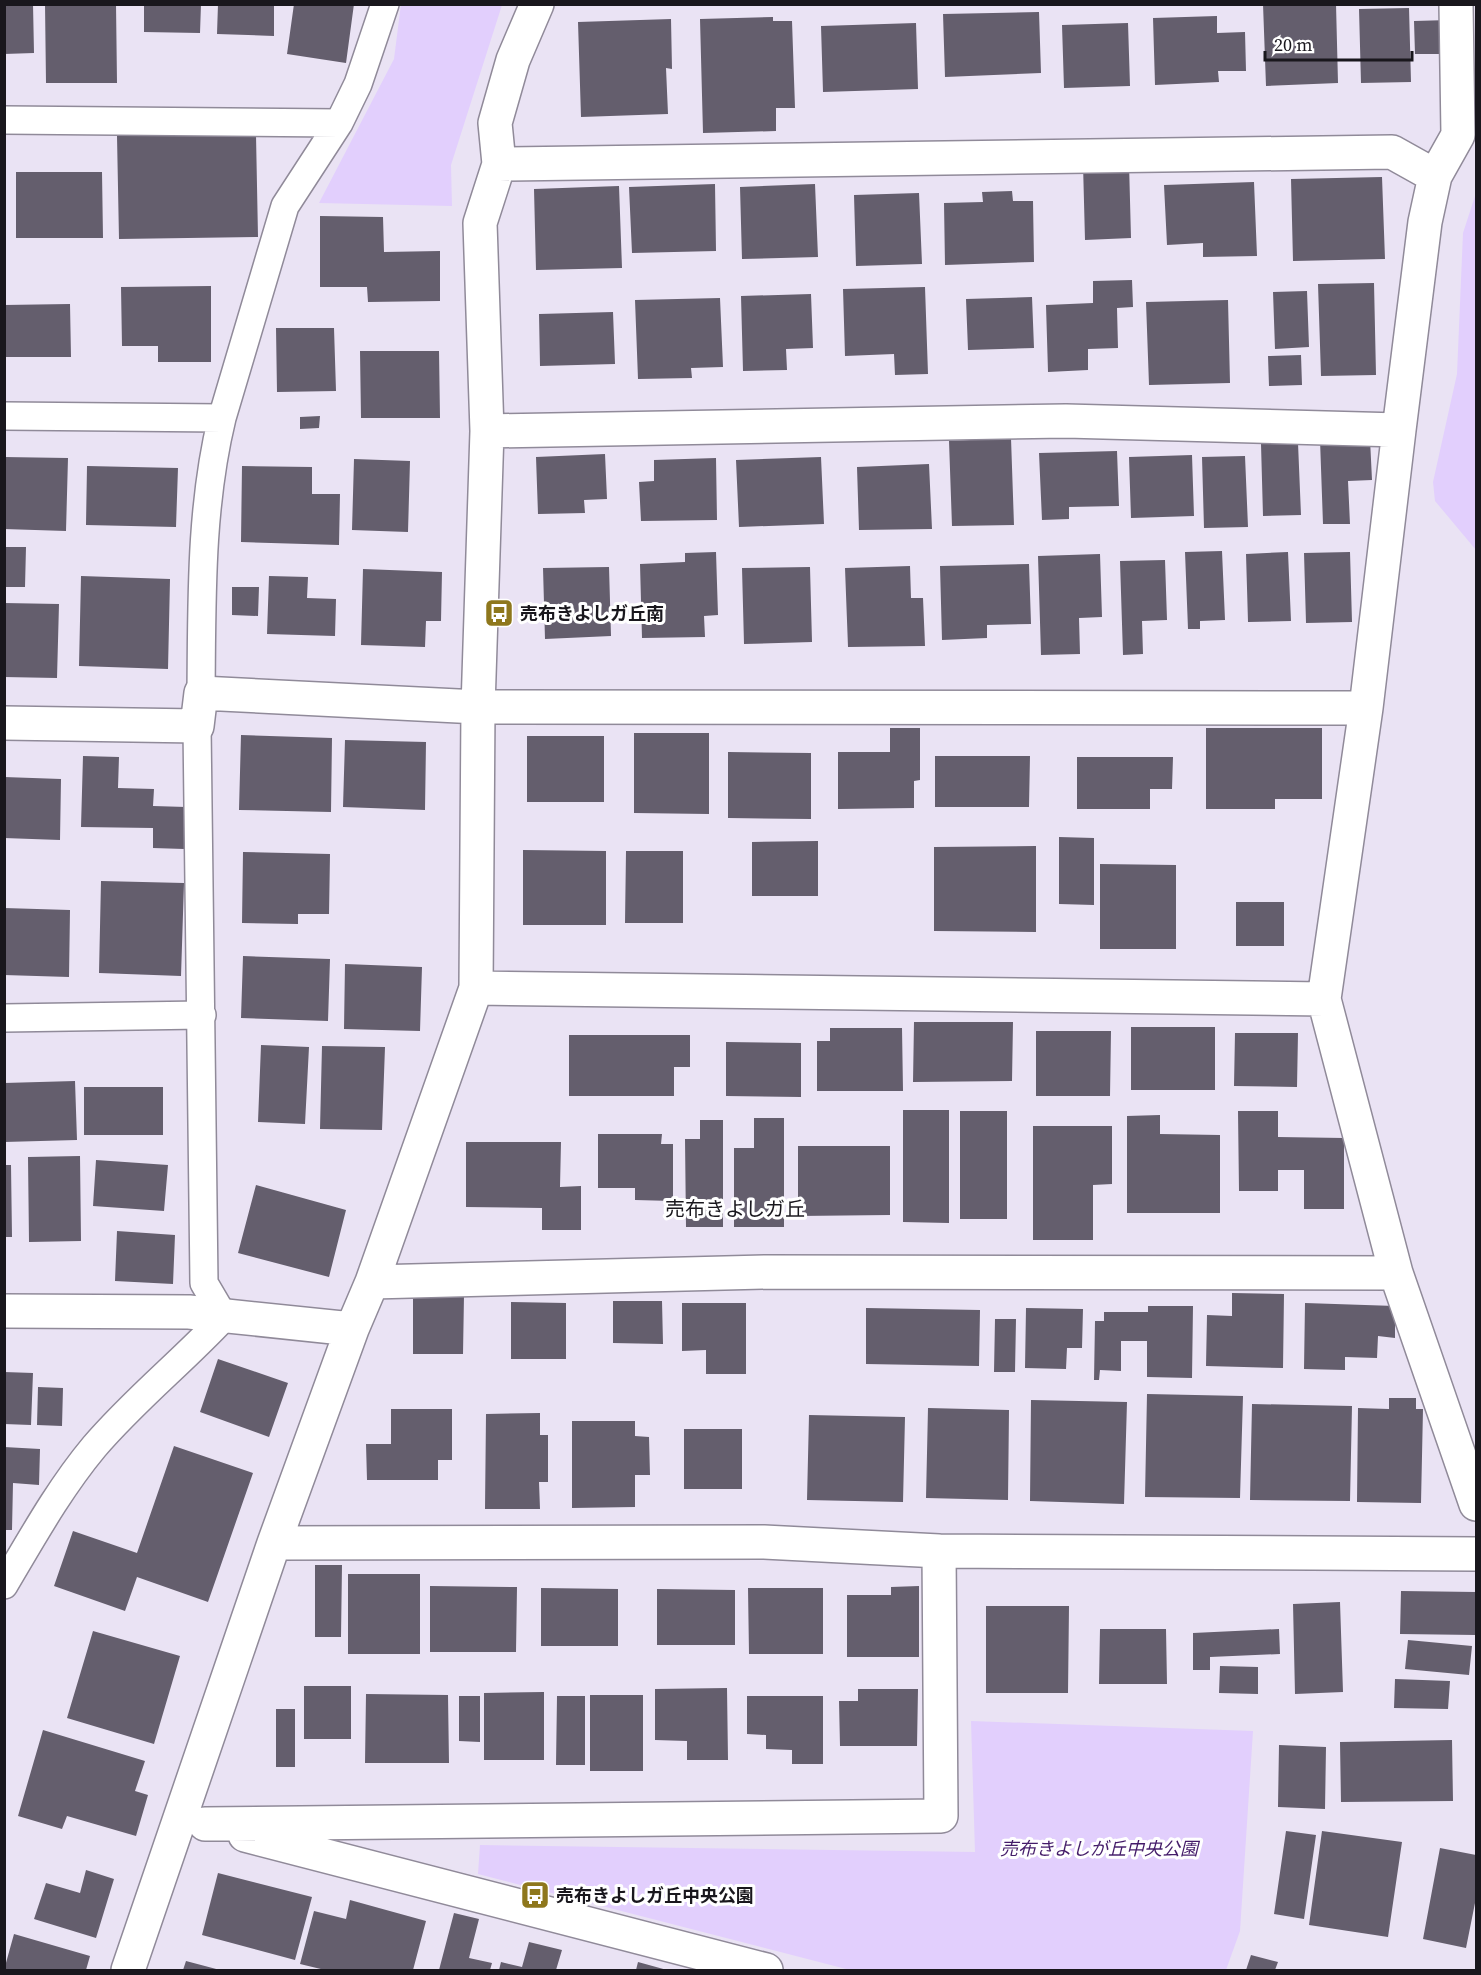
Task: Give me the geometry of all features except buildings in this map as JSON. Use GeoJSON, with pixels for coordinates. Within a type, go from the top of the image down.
{"type":"FeatureCollection","features":[{"type":"Feature","properties":{"kind":"street"},"geometry":{"type":"LineString","coordinates":[[128,1971],[192,1821],[274,1543],[352,1329],[372,1282],[476,988],[478,707],[487,431],[480,223],[499,164],[495,123],[513,60],[537,4]]}},
{"type":"Feature","properties":{"kind":"street"},"geometry":{"type":"LineString","coordinates":[[1456,4],[1458,135],[1435,176],[1425,222],[1366,708],[1324,999],[1396,1273],[1476,1504]]}},
{"type":"Feature","properties":{"kind":"street"},"geometry":{"type":"LineString","coordinates":[[499,164],[1392,152],[1435,176]]}},
{"type":"Feature","properties":{"kind":"street"},"geometry":{"type":"LineString","coordinates":[[487,431],[1066,421],[1400,430]]}},
{"type":"Feature","properties":{"kind":"street"},"geometry":{"type":"LineString","coordinates":[[4,723],[197,726],[201,693],[478,707],[1366,708]]}},
{"type":"Feature","properties":{"kind":"street"},"geometry":{"type":"LineString","coordinates":[[476,988],[1324,999]]}},
{"type":"Feature","properties":{"kind":"street"},"geometry":{"type":"LineString","coordinates":[[372,1282],[766,1272],[1396,1273]]}},
{"type":"Feature","properties":{"kind":"street"},"geometry":{"type":"LineString","coordinates":[[4,1311],[189,1312],[352,1329]]}},
{"type":"Feature","properties":{"kind":"street"},"geometry":{"type":"LineString","coordinates":[[274,1543],[764,1542],[939,1551],[1476,1554]]}},
{"type":"Feature","properties":{"kind":"street"},"geometry":{"type":"LineString","coordinates":[[192,1821],[941,1816],[939,1551]]}},
{"type":"Feature","properties":{"kind":"street"},"geometry":{"type":"LineString","coordinates":[[192,1821],[766,1971]]}},
{"type":"Feature","properties":{"kind":"lane"},"geometry":{"type":"LineString","coordinates":[[201,693],[202,557],[214,450],[222,418],[285,206],[339,123],[358,84],[385,4]]}},
{"type":"Feature","properties":{"kind":"lane"},"geometry":{"type":"LineString","coordinates":[[4,120],[339,123]]}},
{"type":"Feature","properties":{"kind":"lane"},"geometry":{"type":"LineString","coordinates":[[4,416],[222,418]]}},
{"type":"Feature","properties":{"kind":"lane"},"geometry":{"type":"LineString","coordinates":[[4,1585],[54,1501],[93,1448],[133,1403],[192,1352],[224,1317],[204,1284],[197,726]]}},
{"type":"Feature","properties":{"kind":"lane"},"geometry":{"type":"LineString","coordinates":[[4,1018],[202,1015]]}},
{"type":"Feature","properties":{"kind":"green space"},"geometry":{"type":"Polygon","coordinates":[[[401,4],[502,5],[451,165],[452,206],[319,203],[394,59],[401,4]]]}},
{"type":"Feature","properties":{"kind":"green space"},"geometry":{"type":"Polygon","coordinates":[[[1476,193],[1476,550],[1435,501],[1433,482],[1457,374],[1463,233],[1476,193]]]}},
{"type":"Feature","properties":{"kind":"green space","name":"売布きよしが丘中央公園"},"geometry":{"type":"Polygon","coordinates":[[[971,1721],[1253,1731],[1240,1931],[1226,1970],[850,1970],[478,1874],[480,1845],[975,1852],[971,1721]]]}},
{"type":"Feature","properties":{"kind":"place","name":"売布きよしガ丘南"},"geometry":{"type":"Point","coordinates":[499,613]}},
{"type":"Feature","properties":{"kind":"place","name":"売布きよしガ丘中央公園"},"geometry":{"type":"Point","coordinates":[535,1895]}},
{"type":"Feature","properties":{"kind":"district","name":"売布きよしガ丘"},"geometry":{"type":"Point","coordinates":[735,1209]}}]}
